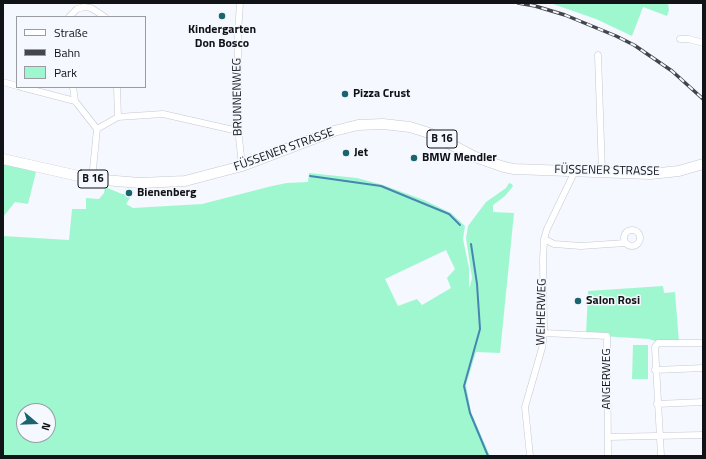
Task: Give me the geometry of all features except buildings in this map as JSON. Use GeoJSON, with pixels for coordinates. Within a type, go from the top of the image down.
{"type":"FeatureCollection","features":[{"type":"Feature","properties":{"kind":"main road","name":"FÜSSENER STRASSE"},"geometry":{"type":"LineString","coordinates":[[3,158],[92,179],[140,183],[185,181],[242,166],[334,131],[358,126],[382,124],[410,127],[429,133],[475,157],[514,169],[650,174],[679,170],[703,164]]}},
{"type":"Feature","properties":{"kind":"street","name":"BRUNNENWEG"},"geometry":{"type":"LineString","coordinates":[[240,3],[238,33],[238,131],[242,166]]}},
{"type":"Feature","properties":{"kind":"street"},"geometry":{"type":"LineString","coordinates":[[71,16],[76,9],[84,7],[91,8],[103,16]]}},
{"type":"Feature","properties":{"kind":"street"},"geometry":{"type":"LineString","coordinates":[[680,39],[689,39],[703,43]]}},
{"type":"Feature","properties":{"kind":"street"},"geometry":{"type":"LineString","coordinates":[[598,55],[602,173]]}},
{"type":"Feature","properties":{"kind":"street"},"geometry":{"type":"LineString","coordinates":[[3,82],[16,86]]}},
{"type":"Feature","properties":{"kind":"street"},"geometry":{"type":"LineString","coordinates":[[25,88],[75,101]]}},
{"type":"Feature","properties":{"kind":"street"},"geometry":{"type":"LineString","coordinates":[[73,88],[75,101],[97,129],[92,179]]}},
{"type":"Feature","properties":{"kind":"street"},"geometry":{"type":"LineString","coordinates":[[117,88],[118,117]]}},
{"type":"Feature","properties":{"kind":"street"},"geometry":{"type":"LineString","coordinates":[[97,129],[118,117],[163,114],[238,131]]}},
{"type":"Feature","properties":{"kind":"street","name":"WEIHERWEG"},"geometry":{"type":"LineString","coordinates":[[530,456],[525,407],[542,348],[544,333],[544,239],[547,229],[574,171]]}},
{"type":"Feature","properties":{"kind":"street"},"geometry":{"type":"LineString","coordinates":[[544,239],[554,244],[581,246],[625,243]]}},
{"type":"Feature","properties":{"kind":"street","name":"ANGERWEG"},"geometry":{"type":"LineString","coordinates":[[544,333],[607,336],[608,456]]}},
{"type":"Feature","properties":{"kind":"street"},"geometry":{"type":"LineString","coordinates":[[661,456],[655,370],[655,347],[658,343],[703,343]]}},
{"type":"Feature","properties":{"kind":"street"},"geometry":{"type":"LineString","coordinates":[[655,370],[703,368]]}},
{"type":"Feature","properties":{"kind":"street"},"geometry":{"type":"LineString","coordinates":[[657,404],[703,402]]}},
{"type":"Feature","properties":{"kind":"street"},"geometry":{"type":"LineString","coordinates":[[608,437],[703,435]]}},
{"type":"Feature","properties":{"kind":"green space"},"geometry":{"type":"Polygon","coordinates":[[[550,3],[668,3],[669,10],[667,16],[643,7],[632,36],[596,19],[550,3]]]}},
{"type":"Feature","properties":{"kind":"green space"},"geometry":{"type":"Polygon","coordinates":[[[3,163],[36,172],[28,204],[15,202],[3,217],[3,163]]]}},
{"type":"Feature","properties":{"kind":"green space"},"geometry":{"type":"Polygon","coordinates":[[[309,173],[357,178],[383,185],[424,200],[451,213],[465,226],[463,239],[469,268],[469,287],[472,278],[466,238],[468,226],[486,202],[506,188],[509,183],[512,184],[513,186],[505,196],[493,205],[493,212],[514,213],[500,353],[476,352],[466,385],[471,412],[490,456],[3,456],[3,236],[69,240],[72,209],[86,209],[86,198],[99,199],[104,193],[105,187],[122,194],[134,192],[126,204],[133,208],[202,204],[287,183],[308,182],[309,173]],[[446,250],[385,279],[398,306],[417,299],[422,305],[451,288],[447,278],[455,269],[446,250]]]}},
{"type":"Feature","properties":{"kind":"green space"},"geometry":{"type":"Polygon","coordinates":[[[663,286],[664,293],[675,292],[679,342],[658,342],[649,339],[586,335],[588,291],[663,286]]]}},
{"type":"Feature","properties":{"kind":"green space"},"geometry":{"type":"Polygon","coordinates":[[[633,345],[648,345],[648,379],[632,379],[633,345]]]}},
{"type":"Feature","properties":{"kind":"waterway"},"geometry":{"type":"LineString","coordinates":[[310,176],[381,186],[449,214],[460,225]]}},
{"type":"Feature","properties":{"kind":"waterway"},"geometry":{"type":"LineString","coordinates":[[471,244],[477,284],[480,329],[464,386],[470,413],[488,456]]}},
{"type":"Feature","properties":{"kind":"railway"},"geometry":{"type":"LineString","coordinates":[[518,3],[535,6],[565,15],[634,45],[672,71],[703,99]]}},
{"type":"Feature","properties":{"kind":"place","name":"Kindergarten Don Bosco"},"geometry":{"type":"Point","coordinates":[222,16]}},
{"type":"Feature","properties":{"kind":"place","name":"Pizza Crust"},"geometry":{"type":"Point","coordinates":[345,94]}},
{"type":"Feature","properties":{"kind":"place","name":"Jet"},"geometry":{"type":"Point","coordinates":[346,153]}},
{"type":"Feature","properties":{"kind":"place","name":"BMW Mendler"},"geometry":{"type":"Point","coordinates":[414,158]}},
{"type":"Feature","properties":{"kind":"place","name":"Bienenberg"},"geometry":{"type":"Point","coordinates":[129,193]}},
{"type":"Feature","properties":{"kind":"place","name":"Salon Rosi"},"geometry":{"type":"Point","coordinates":[578,301]}}]}
